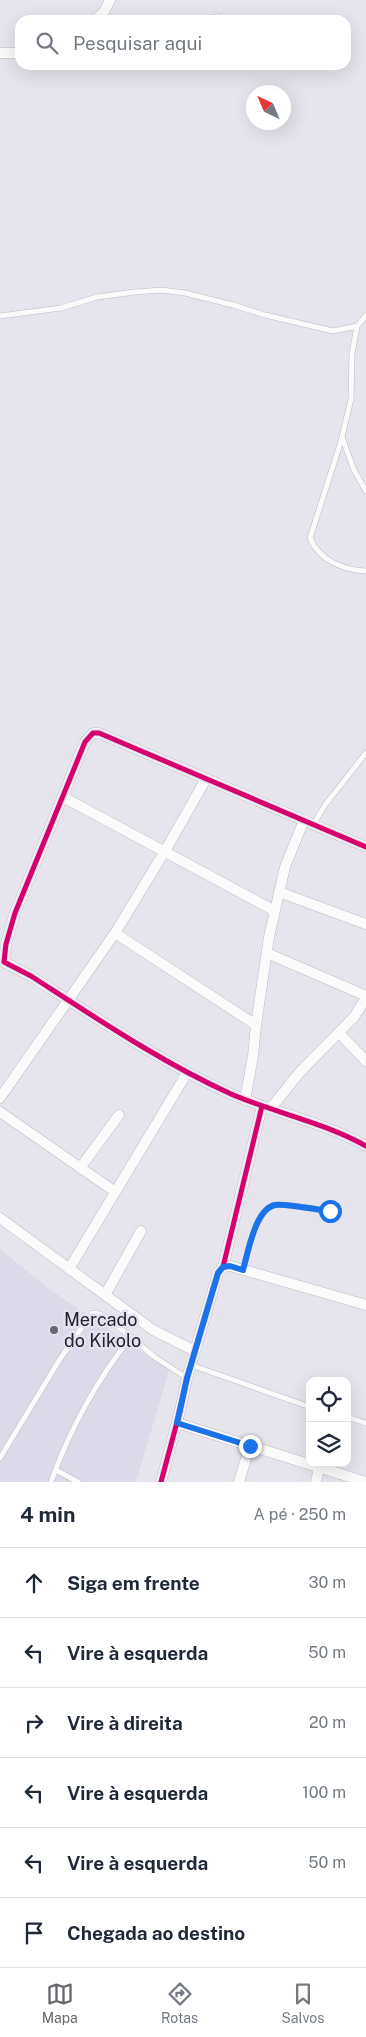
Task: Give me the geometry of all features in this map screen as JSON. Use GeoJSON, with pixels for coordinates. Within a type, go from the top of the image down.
{"type":"FeatureCollection","features":[{"type":"Feature","properties":{"kind":"street"},"geometry":{"type":"LineString","coordinates":[[101,15],[110,0]]}},
{"type":"Feature","properties":{"kind":"street"},"geometry":{"type":"LineString","coordinates":[[0,54],[15,53]]}},
{"type":"Feature","properties":{"kind":"street"},"geometry":{"type":"LineString","coordinates":[[366,848],[99,733],[93,733],[85,742],[14,913],[2,961],[187,1073],[245,1100],[340,1134],[366,1146]]}},
{"type":"Feature","properties":{"kind":"street"},"geometry":{"type":"LineString","coordinates":[[0,1098],[115,933],[206,779]]}},
{"type":"Feature","properties":{"kind":"street"},"geometry":{"type":"LineString","coordinates":[[63,797],[275,911]]}},
{"type":"Feature","properties":{"kind":"street"},"geometry":{"type":"LineString","coordinates":[[245,1100],[253,1056],[266,953],[279,892],[285,867],[308,822]]}},
{"type":"Feature","properties":{"kind":"street"},"geometry":{"type":"LineString","coordinates":[[279,892],[366,924]]}},
{"type":"Feature","properties":{"kind":"street"},"geometry":{"type":"LineString","coordinates":[[115,933],[256,1025]]}},
{"type":"Feature","properties":{"kind":"street"},"geometry":{"type":"LineString","coordinates":[[161,1482],[187,1378],[218,1273],[223,1267],[266,1107],[354,1018],[366,997],[266,953]]}},
{"type":"Feature","properties":{"kind":"street"},"geometry":{"type":"LineString","coordinates":[[339,1033],[366,1061]]}},
{"type":"Feature","properties":{"kind":"street"},"geometry":{"type":"LineString","coordinates":[[68,1269],[187,1073]]}},
{"type":"Feature","properties":{"kind":"street"},"geometry":{"type":"LineString","coordinates":[[0,1112],[114,1192]]}},
{"type":"Feature","properties":{"kind":"street"},"geometry":{"type":"LineString","coordinates":[[80,1168],[119,1115]]}},
{"type":"Feature","properties":{"kind":"street"},"geometry":{"type":"LineString","coordinates":[[0,1218],[153,1330],[195,1351]]}},
{"type":"Feature","properties":{"kind":"street"},"geometry":{"type":"LineString","coordinates":[[105,1295],[141,1231]]}},
{"type":"Feature","properties":{"kind":"street"},"geometry":{"type":"LineString","coordinates":[[223,1267],[230,1266],[366,1305]]}},
{"type":"Feature","properties":{"kind":"street"},"geometry":{"type":"LineString","coordinates":[[177,1423],[306,1463]]}},
{"type":"Feature","properties":{"kind":"street"},"geometry":{"type":"LineString","coordinates":[[239,1482],[250,1446]]}},
{"type":"Feature","properties":{"kind":"street"},"geometry":{"type":"LineString","coordinates":[[316,1482],[319,1467],[366,1482]]}},
{"type":"Feature","properties":{"kind":"lane"},"geometry":{"type":"LineString","coordinates":[[0,316],[61,308],[97,297],[161,290],[233,305],[265,315],[333,331],[357,326]]}},
{"type":"Feature","properties":{"kind":"lane"},"geometry":{"type":"LineString","coordinates":[[366,316],[357,326],[352,354],[351,399],[342,437],[310,538],[320,554],[333,564],[366,571]]}},
{"type":"Feature","properties":{"kind":"lane"},"geometry":{"type":"LineString","coordinates":[[342,437],[354,470],[366,491]]}},
{"type":"Feature","properties":{"kind":"lane"},"geometry":{"type":"LineString","coordinates":[[308,822],[325,805],[366,753]]}},
{"type":"Feature","properties":{"kind":"lane"},"geometry":{"type":"LineString","coordinates":[[243,1270],[255,1228],[264,1211],[274,1205],[330,1211]]}},
{"type":"Feature","properties":{"kind":"lane"},"geometry":{"type":"LineString","coordinates":[[0,1458],[60,1359],[92,1313],[106,1317],[156,1358],[187,1378]]}},
{"type":"Feature","properties":{"kind":"lane"},"geometry":{"type":"LineString","coordinates":[[51,1482],[84,1405],[110,1363],[131,1338]]}},
{"type":"Feature","properties":{"kind":"lane"},"geometry":{"type":"LineString","coordinates":[[191,1365],[306,1406]]}},
{"type":"Feature","properties":{"kind":"lane"},"geometry":{"type":"LineString","coordinates":[[351,1419],[366,1423]]}},
{"type":"Feature","properties":{"kind":"lane"},"geometry":{"type":"LineString","coordinates":[[56,1470],[78,1482]]}},
{"type":"Feature","properties":{"kind":"shaded area","name":"Mercado do Kikolo"},"geometry":{"type":"Polygon","coordinates":[[[0,1249],[49,1289],[169,1370],[136,1482],[0,1482],[0,1249]]]}},
{"type":"Feature","properties":{"kind":"cycle path"},"geometry":{"type":"LineString","coordinates":[[366,847],[99,733],[93,733],[85,742],[15,913],[6,944],[4,962],[31,976],[179,1068],[231,1094],[333,1130],[366,1146]]}},
{"type":"Feature","properties":{"kind":"cycle path"},"geometry":{"type":"LineString","coordinates":[[161,1482],[187,1378],[218,1273],[223,1267],[262,1106]]}},
{"type":"Feature","properties":{"kind":"place","name":"Mercado do Kikolo"},"geometry":{"type":"Point","coordinates":[54,1330]}},
{"type":"Feature","properties":{"kind":"route"},"geometry":{"type":"LineString","coordinates":[[250,1446],[177,1423],[187,1378],[218,1273],[223,1267],[230,1266],[243,1270],[258,1220],[264,1211],[274,1205],[330,1211]]}}]}
